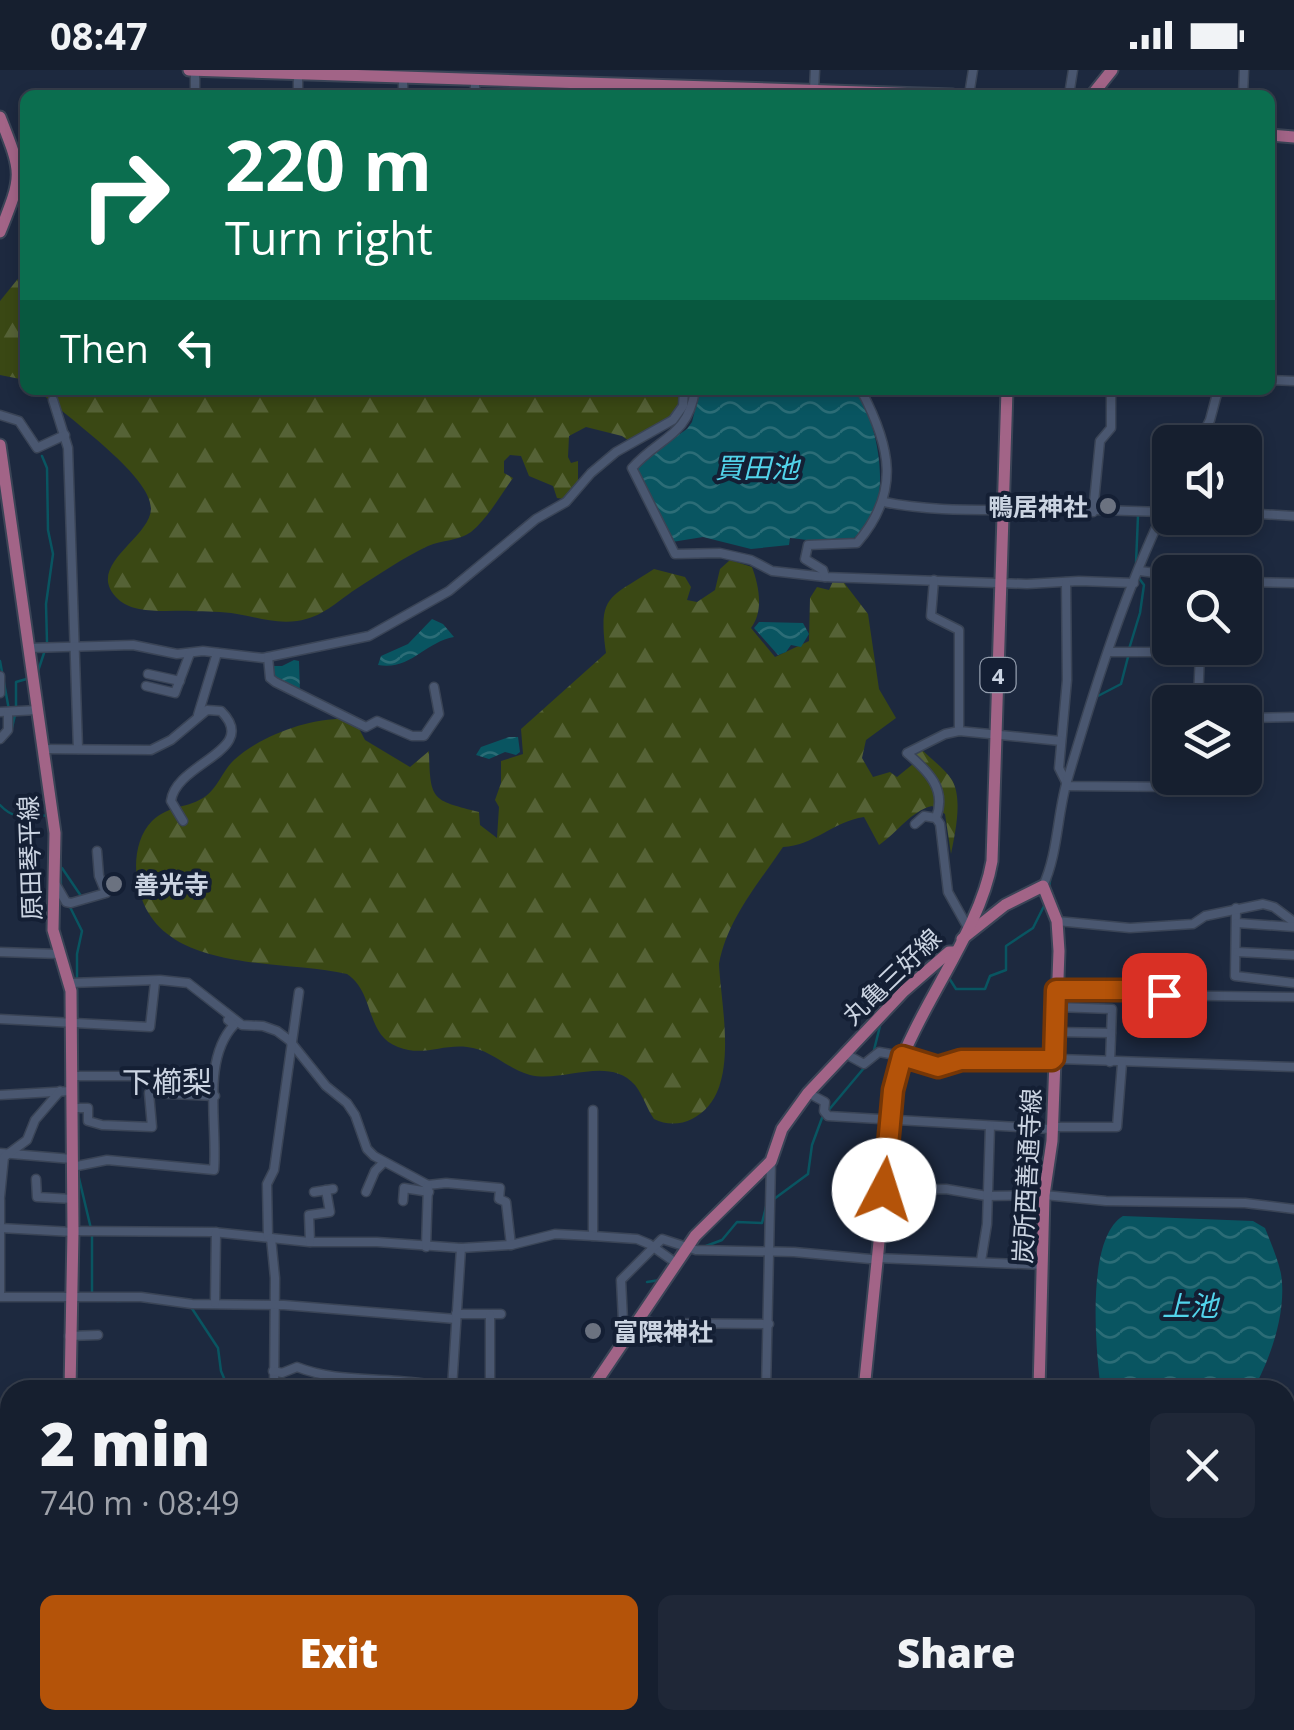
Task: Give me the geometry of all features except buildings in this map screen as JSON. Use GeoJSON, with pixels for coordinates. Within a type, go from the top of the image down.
{"type":"FeatureCollection","features":[{"type":"Feature","properties":{"kind":"main road"},"geometry":{"type":"LineString","coordinates":[[193,70],[476,79],[541,76],[669,90]]}},
{"type":"Feature","properties":{"kind":"main road"},"geometry":{"type":"LineString","coordinates":[[1096,90],[1112,70]]}},
{"type":"Feature","properties":{"kind":"main road"},"geometry":{"type":"LineString","coordinates":[[0,117],[19,161],[17,188],[0,232]]}},
{"type":"Feature","properties":{"kind":"main road","name":"丸亀三好線"},"geometry":{"type":"LineString","coordinates":[[598,1380],[673,1261],[703,1226],[771,1162],[782,1129],[844,1053],[919,976],[954,952],[986,889],[992,861],[1007,395]]}},
{"type":"Feature","properties":{"kind":"main road","name":"原田琴平線"},"geometry":{"type":"LineString","coordinates":[[0,445],[7,538],[29,648],[55,833],[54,930],[59,954],[75,983],[74,1076],[66,1091],[74,1108],[70,1380]]}},
{"type":"Feature","properties":{"kind":"main road"},"geometry":{"type":"LineString","coordinates":[[961,939],[1005,905],[1043,886]]}},
{"type":"Feature","properties":{"kind":"main road","name":"炭所西善通寺線"},"geometry":{"type":"LineString","coordinates":[[1039,1380],[1044,1195],[1052,1141],[1057,921],[1043,886]]}},
{"type":"Feature","properties":{"kind":"main road"},"geometry":{"type":"LineString","coordinates":[[865,1380],[873,1258],[893,1090],[902,1056],[954,952]]}},
{"type":"Feature","properties":{"kind":"street"},"geometry":{"type":"LineString","coordinates":[[608,70],[608,84]]}},
{"type":"Feature","properties":{"kind":"street"},"geometry":{"type":"LineString","coordinates":[[814,70],[814,90]]}},
{"type":"Feature","properties":{"kind":"street"},"geometry":{"type":"LineString","coordinates":[[298,74],[298,90]]}},
{"type":"Feature","properties":{"kind":"street"},"geometry":{"type":"LineString","coordinates":[[475,90],[476,79]]}},
{"type":"Feature","properties":{"kind":"street"},"geometry":{"type":"LineString","coordinates":[[0,149],[19,161]]}},
{"type":"Feature","properties":{"kind":"street"},"geometry":{"type":"LineString","coordinates":[[29,648],[133,645],[176,654],[268,657],[369,636],[438,599],[536,519],[566,502],[591,472],[616,452],[673,420],[681,411],[683,395]]}},
{"type":"Feature","properties":{"kind":"street"},"geometry":{"type":"LineString","coordinates":[[694,395],[692,412],[684,422],[632,468],[675,554],[720,553],[751,560],[772,571],[824,577],[1134,584]]}},
{"type":"Feature","properties":{"kind":"street"},"geometry":{"type":"LineString","coordinates":[[824,577],[823,570],[805,559],[808,545],[857,543],[887,492],[883,447],[863,395]]}},
{"type":"Feature","properties":{"kind":"street"},"geometry":{"type":"LineString","coordinates":[[1092,512],[1100,441],[1111,428],[1111,395]]}},
{"type":"Feature","properties":{"kind":"street"},"geometry":{"type":"LineString","coordinates":[[1208,425],[1217,395]]}},
{"type":"Feature","properties":{"kind":"street"},"geometry":{"type":"LineString","coordinates":[[53,400],[65,435],[78,748]]}},
{"type":"Feature","properties":{"kind":"street"},"geometry":{"type":"LineString","coordinates":[[0,415],[20,421],[37,448],[65,435]]}},
{"type":"Feature","properties":{"kind":"street"},"geometry":{"type":"LineString","coordinates":[[884,502],[914,508],[968,510],[1092,512],[1152,507]]}},
{"type":"Feature","properties":{"kind":"street"},"geometry":{"type":"LineString","coordinates":[[1262,514],[1294,516]]}},
{"type":"Feature","properties":{"kind":"street"},"geometry":{"type":"LineString","coordinates":[[1043,886],[1067,785],[1109,652],[1155,535]]}},
{"type":"Feature","properties":{"kind":"street"},"geometry":{"type":"LineString","coordinates":[[1140,571],[1152,573]]}},
{"type":"Feature","properties":{"kind":"street"},"geometry":{"type":"LineString","coordinates":[[934,580],[932,616],[959,630],[959,732]]}},
{"type":"Feature","properties":{"kind":"street"},"geometry":{"type":"LineString","coordinates":[[1066,582],[1067,680],[1059,768],[1067,785]]}},
{"type":"Feature","properties":{"kind":"street"},"geometry":{"type":"LineString","coordinates":[[1262,582],[1294,583]]}},
{"type":"Feature","properties":{"kind":"street"},"geometry":{"type":"LineString","coordinates":[[1109,652],[1152,651]]}},
{"type":"Feature","properties":{"kind":"street"},"geometry":{"type":"LineString","coordinates":[[146,686],[175,693],[190,653]]}},
{"type":"Feature","properties":{"kind":"street"},"geometry":{"type":"LineString","coordinates":[[198,715],[217,653]]}},
{"type":"Feature","properties":{"kind":"street"},"geometry":{"type":"LineString","coordinates":[[268,657],[270,678],[275,682],[366,727],[377,721],[416,737],[424,736],[439,714],[434,688]]}},
{"type":"Feature","properties":{"kind":"street"},"geometry":{"type":"LineString","coordinates":[[148,674],[180,682]]}},
{"type":"Feature","properties":{"kind":"street"},"geometry":{"type":"LineString","coordinates":[[0,676],[0,693]]}},
{"type":"Feature","properties":{"kind":"street"},"geometry":{"type":"LineString","coordinates":[[0,739],[8,730],[10,713],[38,710]]}},
{"type":"Feature","properties":{"kind":"street"},"geometry":{"type":"LineString","coordinates":[[44,749],[159,748],[198,715],[207,710],[220,711],[233,724],[234,732],[228,745],[175,786],[170,802],[183,821]]}},
{"type":"Feature","properties":{"kind":"street"},"geometry":{"type":"LineString","coordinates":[[1262,718],[1294,717]]}},
{"type":"Feature","properties":{"kind":"street"},"geometry":{"type":"LineString","coordinates":[[936,818],[941,802],[938,786],[907,753],[944,734],[959,732],[1061,741]]}},
{"type":"Feature","properties":{"kind":"street"},"geometry":{"type":"LineString","coordinates":[[1067,785],[1152,787]]}},
{"type":"Feature","properties":{"kind":"street"},"geometry":{"type":"LineString","coordinates":[[915,824],[924,816],[936,818],[940,824],[948,892],[967,926]]}},
{"type":"Feature","properties":{"kind":"street"},"geometry":{"type":"LineString","coordinates":[[55,883],[68,902],[106,892],[99,876],[97,851]]}},
{"type":"Feature","properties":{"kind":"street"},"geometry":{"type":"LineString","coordinates":[[1057,921],[1130,928],[1193,924],[1205,916],[1269,904],[1294,924]]}},
{"type":"Feature","properties":{"kind":"street"},"geometry":{"type":"LineString","coordinates":[[1236,908],[1237,978],[1294,983]]}},
{"type":"Feature","properties":{"kind":"street"},"geometry":{"type":"LineString","coordinates":[[1237,922],[1294,924]]}},
{"type":"Feature","properties":{"kind":"street"},"geometry":{"type":"LineString","coordinates":[[0,952],[59,954]]}},
{"type":"Feature","properties":{"kind":"street"},"geometry":{"type":"LineString","coordinates":[[1237,952],[1294,955]]}},
{"type":"Feature","properties":{"kind":"street"},"geometry":{"type":"LineString","coordinates":[[0,1027],[4,1019],[150,1027],[155,982]]}},
{"type":"Feature","properties":{"kind":"street"},"geometry":{"type":"LineString","coordinates":[[75,983],[188,983],[242,1026],[277,1031],[326,1086],[347,1103],[356,1115],[367,1149],[429,1188]]}},
{"type":"Feature","properties":{"kind":"street"},"geometry":{"type":"LineString","coordinates":[[1056,990],[1294,997]]}},
{"type":"Feature","properties":{"kind":"street"},"geometry":{"type":"LineString","coordinates":[[273,1380],[275,1304],[267,1184],[274,1170],[299,992]]}},
{"type":"Feature","properties":{"kind":"street"},"geometry":{"type":"LineString","coordinates":[[1056,1007],[1112,1009],[1110,1062]]}},
{"type":"Feature","properties":{"kind":"street"},"geometry":{"type":"LineString","coordinates":[[4,1154],[74,1164],[107,1160],[214,1170],[221,1040],[234,1025],[225,1018],[225,1012]]}},
{"type":"Feature","properties":{"kind":"street"},"geometry":{"type":"LineString","coordinates":[[1055,1032],[1111,1033]]}},
{"type":"Feature","properties":{"kind":"street"},"geometry":{"type":"LineString","coordinates":[[844,1053],[864,1064],[880,1052],[938,1067],[961,1060],[1054,1058],[1294,1068]]}},
{"type":"Feature","properties":{"kind":"street"},"geometry":{"type":"LineString","coordinates":[[808,1093],[826,1102],[824,1111],[828,1116],[990,1126],[1118,1127],[1122,1063]]}},
{"type":"Feature","properties":{"kind":"street"},"geometry":{"type":"LineString","coordinates":[[74,1076],[131,1076]]}},
{"type":"Feature","properties":{"kind":"street"},"geometry":{"type":"LineString","coordinates":[[0,1095],[66,1091]]}},
{"type":"Feature","properties":{"kind":"street"},"geometry":{"type":"LineString","coordinates":[[66,1091],[36,1120],[28,1140],[4,1154],[0,1296],[142,1297],[192,1304],[275,1304],[456,1316],[501,1314]]}},
{"type":"Feature","properties":{"kind":"street"},"geometry":{"type":"LineString","coordinates":[[74,1108],[88,1108],[88,1121],[102,1126],[152,1127],[150,1093],[215,1096]]}},
{"type":"Feature","properties":{"kind":"street"},"geometry":{"type":"LineString","coordinates":[[593,1110],[594,1236]]}},
{"type":"Feature","properties":{"kind":"street"},"geometry":{"type":"LineString","coordinates":[[982,1262],[990,1126]]}},
{"type":"Feature","properties":{"kind":"street"},"geometry":{"type":"LineString","coordinates":[[366,1192],[384,1162]]}},
{"type":"Feature","properties":{"kind":"street"},"geometry":{"type":"LineString","coordinates":[[766,1380],[771,1162]]}},
{"type":"Feature","properties":{"kind":"street"},"geometry":{"type":"LineString","coordinates":[[36,1179],[37,1196],[72,1200]]}},
{"type":"Feature","properties":{"kind":"street"},"geometry":{"type":"LineString","coordinates":[[402,1201],[404,1188],[429,1188],[446,1182],[500,1188],[499,1199],[506,1202],[511,1245]]}},
{"type":"Feature","properties":{"kind":"street"},"geometry":{"type":"LineString","coordinates":[[426,1248],[429,1188]]}},
{"type":"Feature","properties":{"kind":"street"},"geometry":{"type":"LineString","coordinates":[[310,1242],[306,1219],[324,1206],[330,1190],[314,1192]]}},
{"type":"Feature","properties":{"kind":"street"},"geometry":{"type":"LineString","coordinates":[[884,1190],[946,1190],[987,1196],[1044,1195],[1106,1201],[1245,1203],[1294,1209]]}},
{"type":"Feature","properties":{"kind":"street"},"geometry":{"type":"LineString","coordinates":[[1,1228],[216,1232],[426,1248],[511,1245],[555,1234],[637,1239],[673,1261]]}},
{"type":"Feature","properties":{"kind":"street"},"geometry":{"type":"LineString","coordinates":[[215,1303],[216,1232]]}},
{"type":"Feature","properties":{"kind":"street"},"geometry":{"type":"LineString","coordinates":[[624,1342],[620,1280],[662,1239],[704,1251],[1043,1264]]}},
{"type":"Feature","properties":{"kind":"street"},"geometry":{"type":"LineString","coordinates":[[452,1380],[461,1248]]}},
{"type":"Feature","properties":{"kind":"street"},"geometry":{"type":"LineString","coordinates":[[490,1315],[490,1380]]}},
{"type":"Feature","properties":{"kind":"street"},"geometry":{"type":"LineString","coordinates":[[638,1320],[769,1324]]}},
{"type":"Feature","properties":{"kind":"street"},"geometry":{"type":"LineString","coordinates":[[69,1336],[95,1337]]}},
{"type":"Feature","properties":{"kind":"street"},"geometry":{"type":"LineString","coordinates":[[273,1372],[297,1367],[314,1374],[362,1380]]}},
{"type":"Feature","properties":{"kind":"street"},"geometry":{"type":"LineString","coordinates":[[611,1730],[622,1730]]}},
{"type":"Feature","properties":{"kind":"green space"},"geometry":{"type":"Polygon","coordinates":[[[20,276],[20,379],[0,375],[0,301],[20,276]]]}},
{"type":"Feature","properties":{"kind":"green space"},"geometry":{"type":"Polygon","coordinates":[[[44,395],[685,395],[665,423],[629,441],[586,427],[569,436],[568,457],[571,463],[578,461],[578,483],[564,499],[557,498],[553,486],[529,476],[521,456],[510,455],[504,461],[504,473],[513,478],[471,532],[419,550],[322,613],[289,622],[226,612],[142,610],[118,599],[109,587],[108,575],[148,520],[151,509],[137,480],[44,395]]]}},
{"type":"Feature","properties":{"kind":"green space"},"geometry":{"type":"Polygon","coordinates":[[[730,560],[752,567],[759,606],[751,628],[775,657],[809,641],[810,598],[817,587],[829,590],[834,579],[842,580],[868,614],[879,689],[896,718],[866,740],[862,758],[873,777],[890,772],[897,777],[913,764],[912,755],[922,750],[952,780],[957,816],[951,854],[945,814],[932,806],[911,817],[879,845],[864,817],[783,847],[745,903],[723,948],[719,964],[725,1026],[723,1071],[718,1091],[708,1107],[692,1119],[673,1124],[654,1119],[635,1085],[612,1072],[530,1075],[476,1049],[416,1051],[398,1047],[380,1033],[362,991],[347,974],[220,957],[190,947],[165,932],[147,910],[136,863],[140,840],[152,821],[206,796],[246,750],[275,734],[323,720],[354,719],[365,740],[410,767],[429,751],[431,780],[437,796],[479,812],[480,825],[497,838],[499,807],[495,800],[501,783],[501,761],[523,754],[521,729],[606,653],[604,620],[610,600],[654,569],[685,577],[691,587],[687,600],[697,602],[715,590],[720,569],[730,560]]]}},
{"type":"Feature","properties":{"kind":"water","name":"買田池"},"geometry":{"type":"Polygon","coordinates":[[[699,395],[858,395],[871,423],[880,468],[875,511],[866,528],[845,541],[790,538],[789,545],[751,549],[703,537],[672,542],[636,473],[636,465],[692,422],[699,395]]]}},
{"type":"Feature","properties":{"kind":"water"},"geometry":{"type":"Polygon","coordinates":[[[432,619],[443,624],[454,637],[399,664],[378,665],[381,656],[408,644],[432,619]]]}},
{"type":"Feature","properties":{"kind":"water"},"geometry":{"type":"Polygon","coordinates":[[[759,622],[803,623],[809,634],[801,647],[791,645],[778,655],[754,628],[759,622]]]}},
{"type":"Feature","properties":{"kind":"water"},"geometry":{"type":"Polygon","coordinates":[[[299,661],[300,693],[272,679],[271,666],[299,661]]]}},
{"type":"Feature","properties":{"kind":"water"},"geometry":{"type":"Polygon","coordinates":[[[518,737],[520,752],[516,755],[505,752],[489,759],[476,755],[481,747],[518,737]]]}},
{"type":"Feature","properties":{"kind":"water","name":"上池"},"geometry":{"type":"Polygon","coordinates":[[[1123,1216],[1253,1221],[1265,1228],[1281,1274],[1282,1303],[1271,1349],[1258,1380],[1100,1380],[1096,1297],[1103,1247],[1111,1228],[1123,1216]]]}},
{"type":"Feature","properties":{"kind":"waterway"},"geometry":{"type":"LineString","coordinates":[[42,456],[47,468],[48,530],[53,554],[46,604],[47,642]]}},
{"type":"Feature","properties":{"kind":"waterway"},"geometry":{"type":"LineString","coordinates":[[1136,563],[1138,516]]}},
{"type":"Feature","properties":{"kind":"waterway"},"geometry":{"type":"LineString","coordinates":[[1129,649],[1144,585],[1138,577]]}},
{"type":"Feature","properties":{"kind":"waterway"},"geometry":{"type":"LineString","coordinates":[[38,671],[45,650]]}},
{"type":"Feature","properties":{"kind":"waterway"},"geometry":{"type":"LineString","coordinates":[[1096,697],[1121,684],[1128,657]]}},
{"type":"Feature","properties":{"kind":"waterway"},"geometry":{"type":"LineString","coordinates":[[0,661],[9,710]]}},
{"type":"Feature","properties":{"kind":"waterway"},"geometry":{"type":"LineString","coordinates":[[16,707],[16,682],[30,678]]}},
{"type":"Feature","properties":{"kind":"waterway"},"geometry":{"type":"LineString","coordinates":[[12,728],[15,715]]}},
{"type":"Feature","properties":{"kind":"waterway"},"geometry":{"type":"LineString","coordinates":[[0,805],[18,816],[48,816]]}},
{"type":"Feature","properties":{"kind":"waterway"},"geometry":{"type":"LineString","coordinates":[[60,844],[61,886]]}},
{"type":"Feature","properties":{"kind":"waterway"},"geometry":{"type":"LineString","coordinates":[[62,868],[81,896]]}},
{"type":"Feature","properties":{"kind":"waterway"},"geometry":{"type":"LineString","coordinates":[[1049,889],[1051,873]]}},
{"type":"Feature","properties":{"kind":"waterway"},"geometry":{"type":"LineString","coordinates":[[949,978],[956,989],[985,989],[990,976],[1006,970],[1006,946],[1033,928],[1044,906]]}},
{"type":"Feature","properties":{"kind":"waterway"},"geometry":{"type":"LineString","coordinates":[[70,907],[82,931],[77,954],[77,1036]]}},
{"type":"Feature","properties":{"kind":"waterway"},"geometry":{"type":"LineString","coordinates":[[902,985],[926,964]]}},
{"type":"Feature","properties":{"kind":"waterway"},"geometry":{"type":"LineString","coordinates":[[874,1050],[881,1022]]}},
{"type":"Feature","properties":{"kind":"waterway"},"geometry":{"type":"LineString","coordinates":[[774,1199],[808,1174],[812,1145],[822,1118],[864,1068]]}},
{"type":"Feature","properties":{"kind":"waterway"},"geometry":{"type":"LineString","coordinates":[[78,1174],[92,1233],[92,1293]]}},
{"type":"Feature","properties":{"kind":"waterway"},"geometry":{"type":"LineString","coordinates":[[706,1246],[722,1240],[737,1222],[762,1223],[767,1203]]}},
{"type":"Feature","properties":{"kind":"waterway"},"geometry":{"type":"LineString","coordinates":[[647,1282],[660,1280]]}},
{"type":"Feature","properties":{"kind":"waterway"},"geometry":{"type":"LineString","coordinates":[[117,1301],[139,1300]]}},
{"type":"Feature","properties":{"kind":"waterway"},"geometry":{"type":"LineString","coordinates":[[191,1307],[218,1348],[225,1380]]}},
{"type":"Feature","properties":{"kind":"place","name":"鴨居神社"},"geometry":{"type":"Point","coordinates":[1108,506]}},
{"type":"Feature","properties":{"kind":"place","name":"善光寺"},"geometry":{"type":"Point","coordinates":[114,884]}},
{"type":"Feature","properties":{"kind":"place","name":"富隈神社"},"geometry":{"type":"Point","coordinates":[593,1331]}},
{"type":"Feature","properties":{"kind":"district","name":"下櫛梨"},"geometry":{"type":"Point","coordinates":[167,1081]}},
{"type":"Feature","properties":{"kind":"route"},"geometry":{"type":"LineString","coordinates":[[884,1190],[893,1090],[902,1056],[938,1067],[961,1060],[1052,1060],[1056,990],[1131,990],[1164,995]]}}]}
